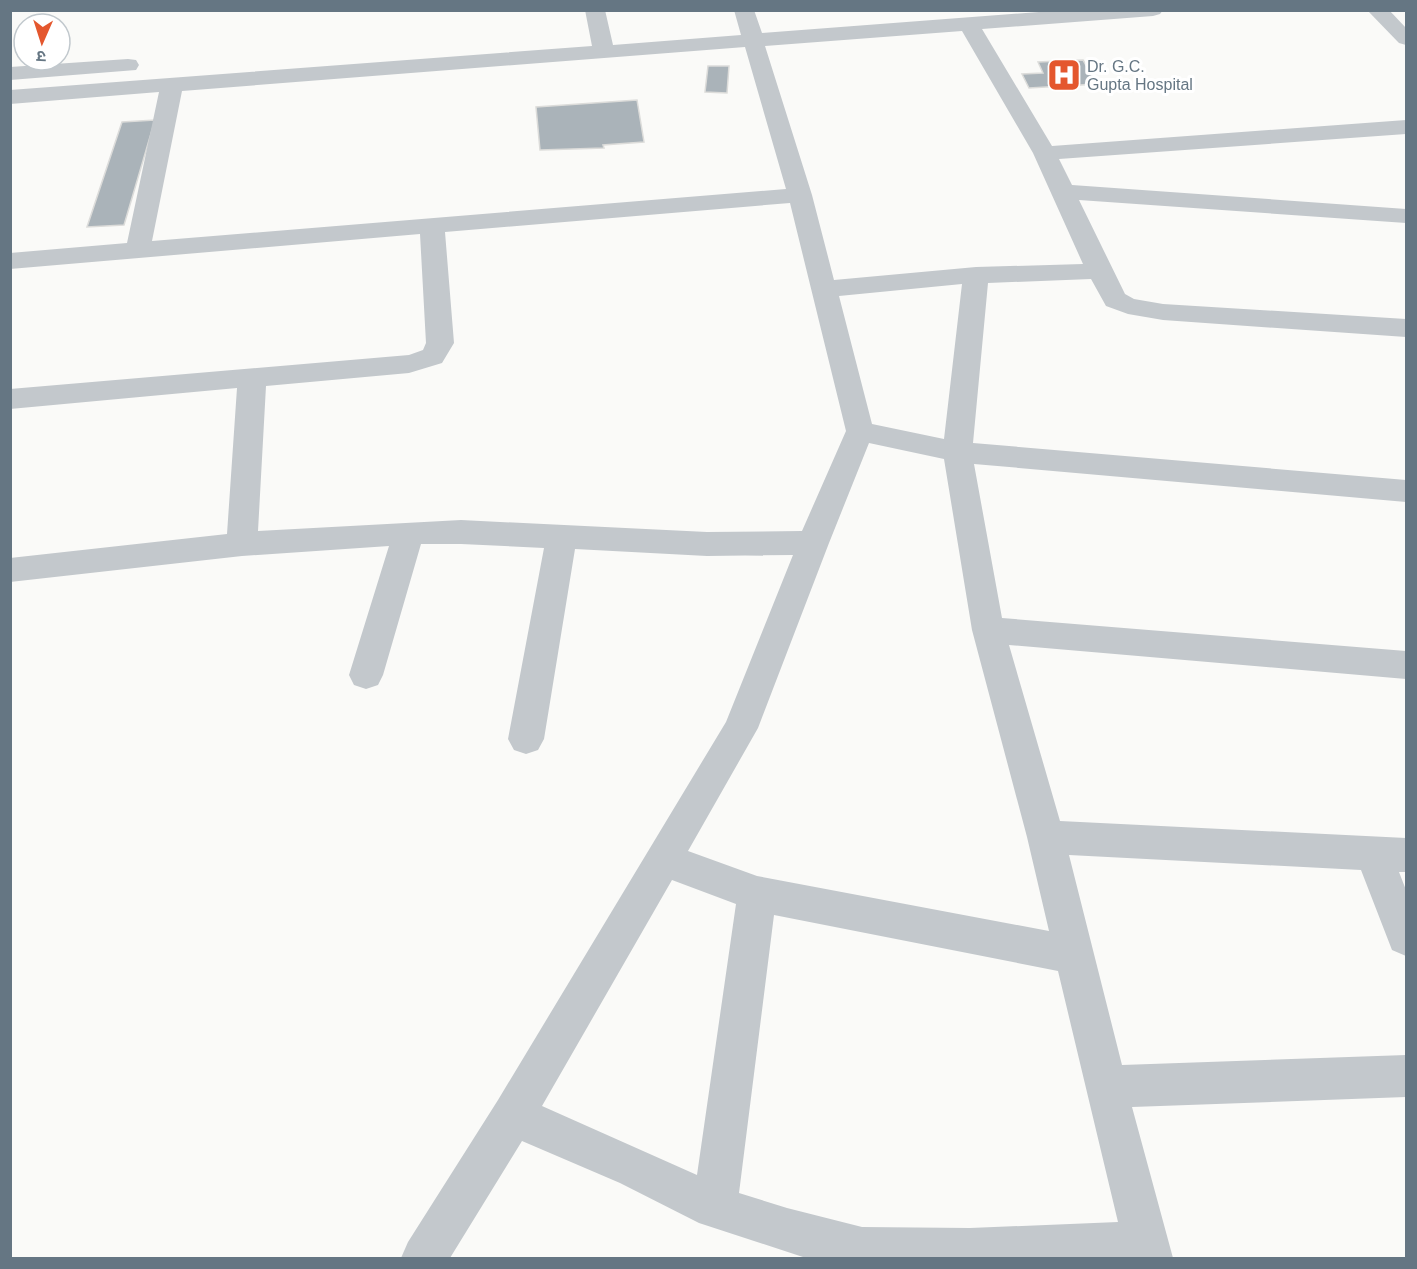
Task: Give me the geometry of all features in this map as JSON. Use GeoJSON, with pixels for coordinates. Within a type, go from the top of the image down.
{"type":"FeatureCollection","features":[{"type":"Feature","properties":{"kind":"street"},"geometry":{"type":"LineString","coordinates":[[424,1258],[513,1115],[741,728],[813,543],[860,431],[800,195],[744,10]]}},
{"type":"Feature","properties":{"kind":"street"},"geometry":{"type":"LineString","coordinates":[[10,97],[969,23],[1017,15],[1153,10]]}},
{"type":"Feature","properties":{"kind":"street"},"geometry":{"type":"LineString","coordinates":[[1377,10],[1407,39]]}},
{"type":"Feature","properties":{"kind":"street"},"geometry":{"type":"LineString","coordinates":[[575,31],[597,20],[604,51]]}},
{"type":"Feature","properties":{"kind":"street"},"geometry":{"type":"LineString","coordinates":[[969,23],[1045,153],[1099,271],[1115,300],[1144,310],[1407,328]]}},
{"type":"Feature","properties":{"kind":"street"},"geometry":{"type":"LineString","coordinates":[[10,74],[152,63]]}},
{"type":"Feature","properties":{"kind":"street"},"geometry":{"type":"LineString","coordinates":[[138,250],[172,84]]}},
{"type":"Feature","properties":{"kind":"street"},"geometry":{"type":"LineString","coordinates":[[1045,153],[1407,127]]}},
{"type":"Feature","properties":{"kind":"street"},"geometry":{"type":"LineString","coordinates":[[1063,192],[1407,216]]}},
{"type":"Feature","properties":{"kind":"street"},"geometry":{"type":"LineString","coordinates":[[10,261],[800,195]]}},
{"type":"Feature","properties":{"kind":"street"},"geometry":{"type":"LineString","coordinates":[[10,399],[409,364],[432,357],[437,353],[440,343],[432,225]]}},
{"type":"Feature","properties":{"kind":"street"},"geometry":{"type":"LineString","coordinates":[[824,289],[976,275],[1099,271]]}},
{"type":"Feature","properties":{"kind":"street"},"geometry":{"type":"LineString","coordinates":[[513,1115],[634,1168],[715,1207],[787,1232],[862,1250],[906,1252],[1149,1251],[1106,1087],[1046,837],[988,630],[957,453],[976,275]]}},
{"type":"Feature","properties":{"kind":"street"},"geometry":{"type":"LineString","coordinates":[[242,544],[252,378]]}},
{"type":"Feature","properties":{"kind":"street"},"geometry":{"type":"LineString","coordinates":[[860,431],[957,453],[1407,491]]}},
{"type":"Feature","properties":{"kind":"street"},"geometry":{"type":"LineString","coordinates":[[10,570],[242,544],[409,533],[461,532],[707,544],[813,543]]}},
{"type":"Feature","properties":{"kind":"street"},"geometry":{"type":"LineString","coordinates":[[366,675],[409,533]]}},
{"type":"Feature","properties":{"kind":"street"},"geometry":{"type":"LineString","coordinates":[[526,739],[562,536]]}},
{"type":"Feature","properties":{"kind":"street"},"geometry":{"type":"LineString","coordinates":[[988,630],[1407,665]]}},
{"type":"Feature","properties":{"kind":"street"},"geometry":{"type":"LineString","coordinates":[[1046,837],[1390,854],[1407,937]]}},
{"type":"Feature","properties":{"kind":"street"},"geometry":{"type":"LineString","coordinates":[[665,860],[757,894],[1075,955]]}},
{"type":"Feature","properties":{"kind":"street"},"geometry":{"type":"LineString","coordinates":[[715,1207],[757,894]]}},
{"type":"Feature","properties":{"kind":"street"},"geometry":{"type":"LineString","coordinates":[[1106,1087],[1407,1076]]}},
{"type":"Feature","properties":{"kind":"building"},"geometry":{"type":"Polygon","coordinates":[[[1083,60],[1097,84],[1029,88],[1022,74],[1043,73],[1038,62],[1083,60]]]}},
{"type":"Feature","properties":{"kind":"building"},"geometry":{"type":"Polygon","coordinates":[[[708,66],[729,66],[727,93],[705,92],[708,66]]]}},
{"type":"Feature","properties":{"kind":"building"},"geometry":{"type":"Polygon","coordinates":[[[637,100],[644,142],[603,145],[604,148],[540,150],[536,107],[637,100]]]}},
{"type":"Feature","properties":{"kind":"building"},"geometry":{"type":"Polygon","coordinates":[[[155,120],[124,225],[87,227],[122,122],[155,120]]]}},
{"type":"Feature","properties":{"kind":"place","name":"Dr. G.C. Gupta Hospital"},"geometry":{"type":"Point","coordinates":[1064,75]}}]}
